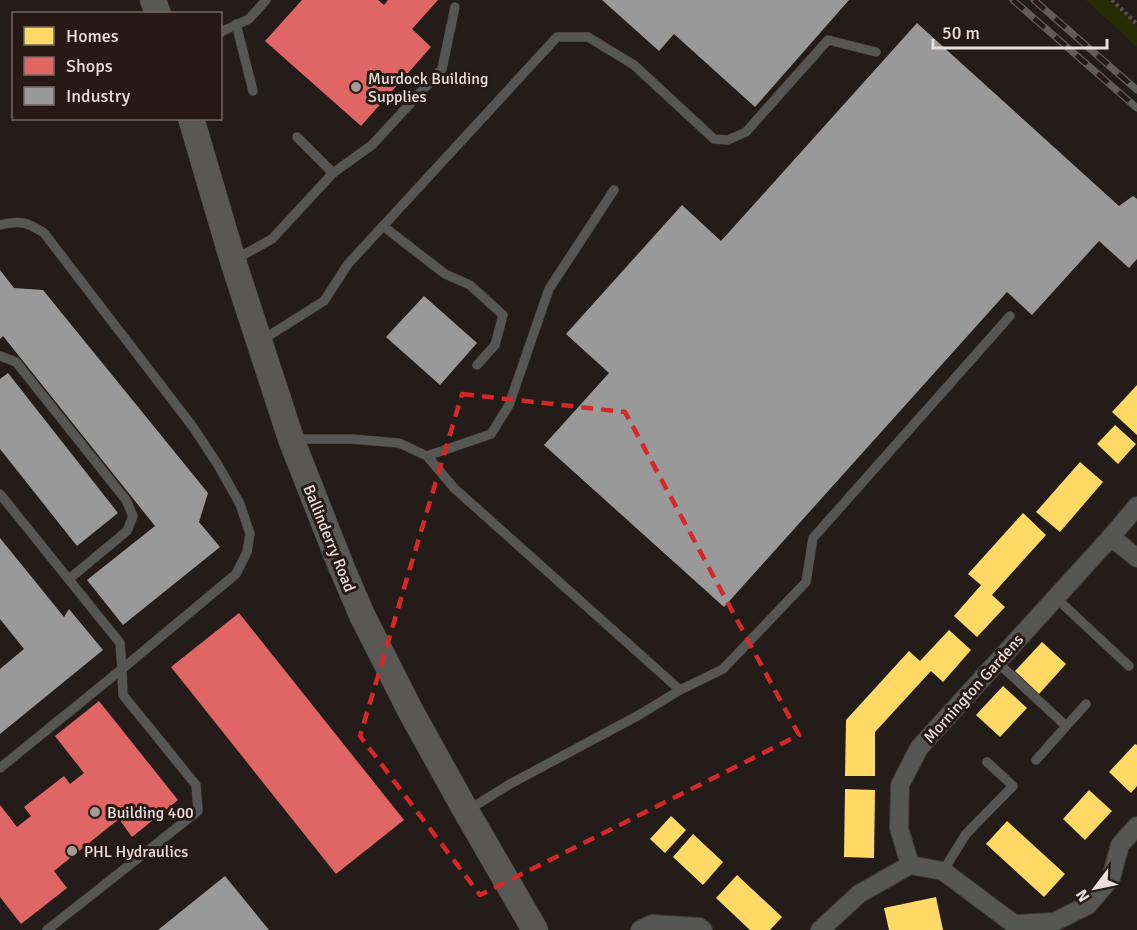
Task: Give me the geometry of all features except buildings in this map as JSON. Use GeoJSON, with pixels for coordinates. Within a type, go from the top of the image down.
{"type":"FeatureCollection","features":[{"type":"Feature","properties":{"kind":"main road","name":"Ballinderry Road"},"geometry":{"type":"LineString","coordinates":[[192,120],[233,261],[291,439],[341,566],[362,615],[411,711],[535,930]]}},
{"type":"Feature","properties":{"kind":"street","name":"Mornington Gardens"},"geometry":{"type":"LineString","coordinates":[[910,865],[899,828],[900,785],[919,748],[1137,506]]}},
{"type":"Feature","properties":{"kind":"street"},"geometry":{"type":"LineString","coordinates":[[1111,537],[1137,558]]}},
{"type":"Feature","properties":{"kind":"street"},"geometry":{"type":"LineString","coordinates":[[820,930],[859,894],[910,865],[943,871],[1014,924],[1055,926],[1088,905],[1111,878],[1120,845],[1137,826]]}},
{"type":"Feature","properties":{"kind":"street"},"geometry":{"type":"LineString","coordinates":[[640,930],[652,924],[699,927],[703,930]]}},
{"type":"Feature","properties":{"kind":"lane"},"geometry":{"type":"LineString","coordinates":[[222,32],[249,19],[266,0]]}},
{"type":"Feature","properties":{"kind":"lane"},"geometry":{"type":"LineString","coordinates":[[233,261],[272,239],[333,173],[372,145],[442,69],[455,8]]}},
{"type":"Feature","properties":{"kind":"lane"},"geometry":{"type":"LineString","coordinates":[[237,24],[253,91]]}},
{"type":"Feature","properties":{"kind":"lane"},"geometry":{"type":"LineString","coordinates":[[260,342],[324,301],[348,264],[557,37],[588,37],[634,65],[714,139],[728,140],[746,132],[828,39],[876,52]]}},
{"type":"Feature","properties":{"kind":"lane"},"geometry":{"type":"LineString","coordinates":[[297,137],[333,173]]}},
{"type":"Feature","properties":{"kind":"lane"},"geometry":{"type":"LineString","coordinates":[[428,456],[491,434],[509,405],[549,289],[614,190]]}},
{"type":"Feature","properties":{"kind":"lane"},"geometry":{"type":"LineString","coordinates":[[0,225],[30,224],[44,233],[193,427],[240,504],[250,534],[247,552],[236,574],[0,768]]}},
{"type":"Feature","properties":{"kind":"lane"},"geometry":{"type":"LineString","coordinates":[[383,226],[445,274],[470,285],[503,315],[495,345],[477,365]]}},
{"type":"Feature","properties":{"kind":"lane"},"geometry":{"type":"LineString","coordinates":[[466,811],[510,784],[639,715],[680,690],[723,669],[806,582],[813,538],[1010,316]]}},
{"type":"Feature","properties":{"kind":"lane"},"geometry":{"type":"LineString","coordinates":[[0,356],[16,362],[126,500],[133,516],[127,531],[69,579]]}},
{"type":"Feature","properties":{"kind":"lane"},"geometry":{"type":"LineString","coordinates":[[291,439],[351,439],[399,443],[428,456],[454,488],[680,690]]}},
{"type":"Feature","properties":{"kind":"lane"},"geometry":{"type":"LineString","coordinates":[[0,494],[120,643],[123,695],[195,785],[198,812],[47,930]]}},
{"type":"Feature","properties":{"kind":"lane"},"geometry":{"type":"LineString","coordinates":[[1056,598],[1129,666]]}},
{"type":"Feature","properties":{"kind":"lane"},"geometry":{"type":"LineString","coordinates":[[997,662],[1066,726]]}},
{"type":"Feature","properties":{"kind":"lane"},"geometry":{"type":"LineString","coordinates":[[1036,760],[1086,704]]}},
{"type":"Feature","properties":{"kind":"lane"},"geometry":{"type":"LineString","coordinates":[[943,871],[966,834],[1013,786],[987,762]]}},
{"type":"Feature","properties":{"kind":"path"},"geometry":{"type":"LineString","coordinates":[[1112,0],[1137,24]]}},
{"type":"Feature","properties":{"kind":"highlighted area"},"geometry":{"type":"Polygon","coordinates":[[[462,394],[625,412],[799,735],[480,895],[360,736],[462,394]]]}},
{"type":"Feature","properties":{"kind":"green space"},"geometry":{"type":"Polygon","coordinates":[[[1086,0],[1109,0],[1137,26],[1137,47],[1086,0]]]}},
{"type":"Feature","properties":{"kind":"railway"},"geometry":{"type":"LineString","coordinates":[[1013,0],[1137,108]]}},
{"type":"Feature","properties":{"kind":"railway"},"geometry":{"type":"LineString","coordinates":[[1034,0],[1137,90]]}},
{"type":"Feature","properties":{"kind":"place","name":"Murdock Building Supplies"},"geometry":{"type":"Point","coordinates":[356,87]}},
{"type":"Feature","properties":{"kind":"place","name":"Building 400"},"geometry":{"type":"Point","coordinates":[95,812]}},
{"type":"Feature","properties":{"kind":"place","name":"PHL Hydraulics"},"geometry":{"type":"Point","coordinates":[72,851]}}]}
